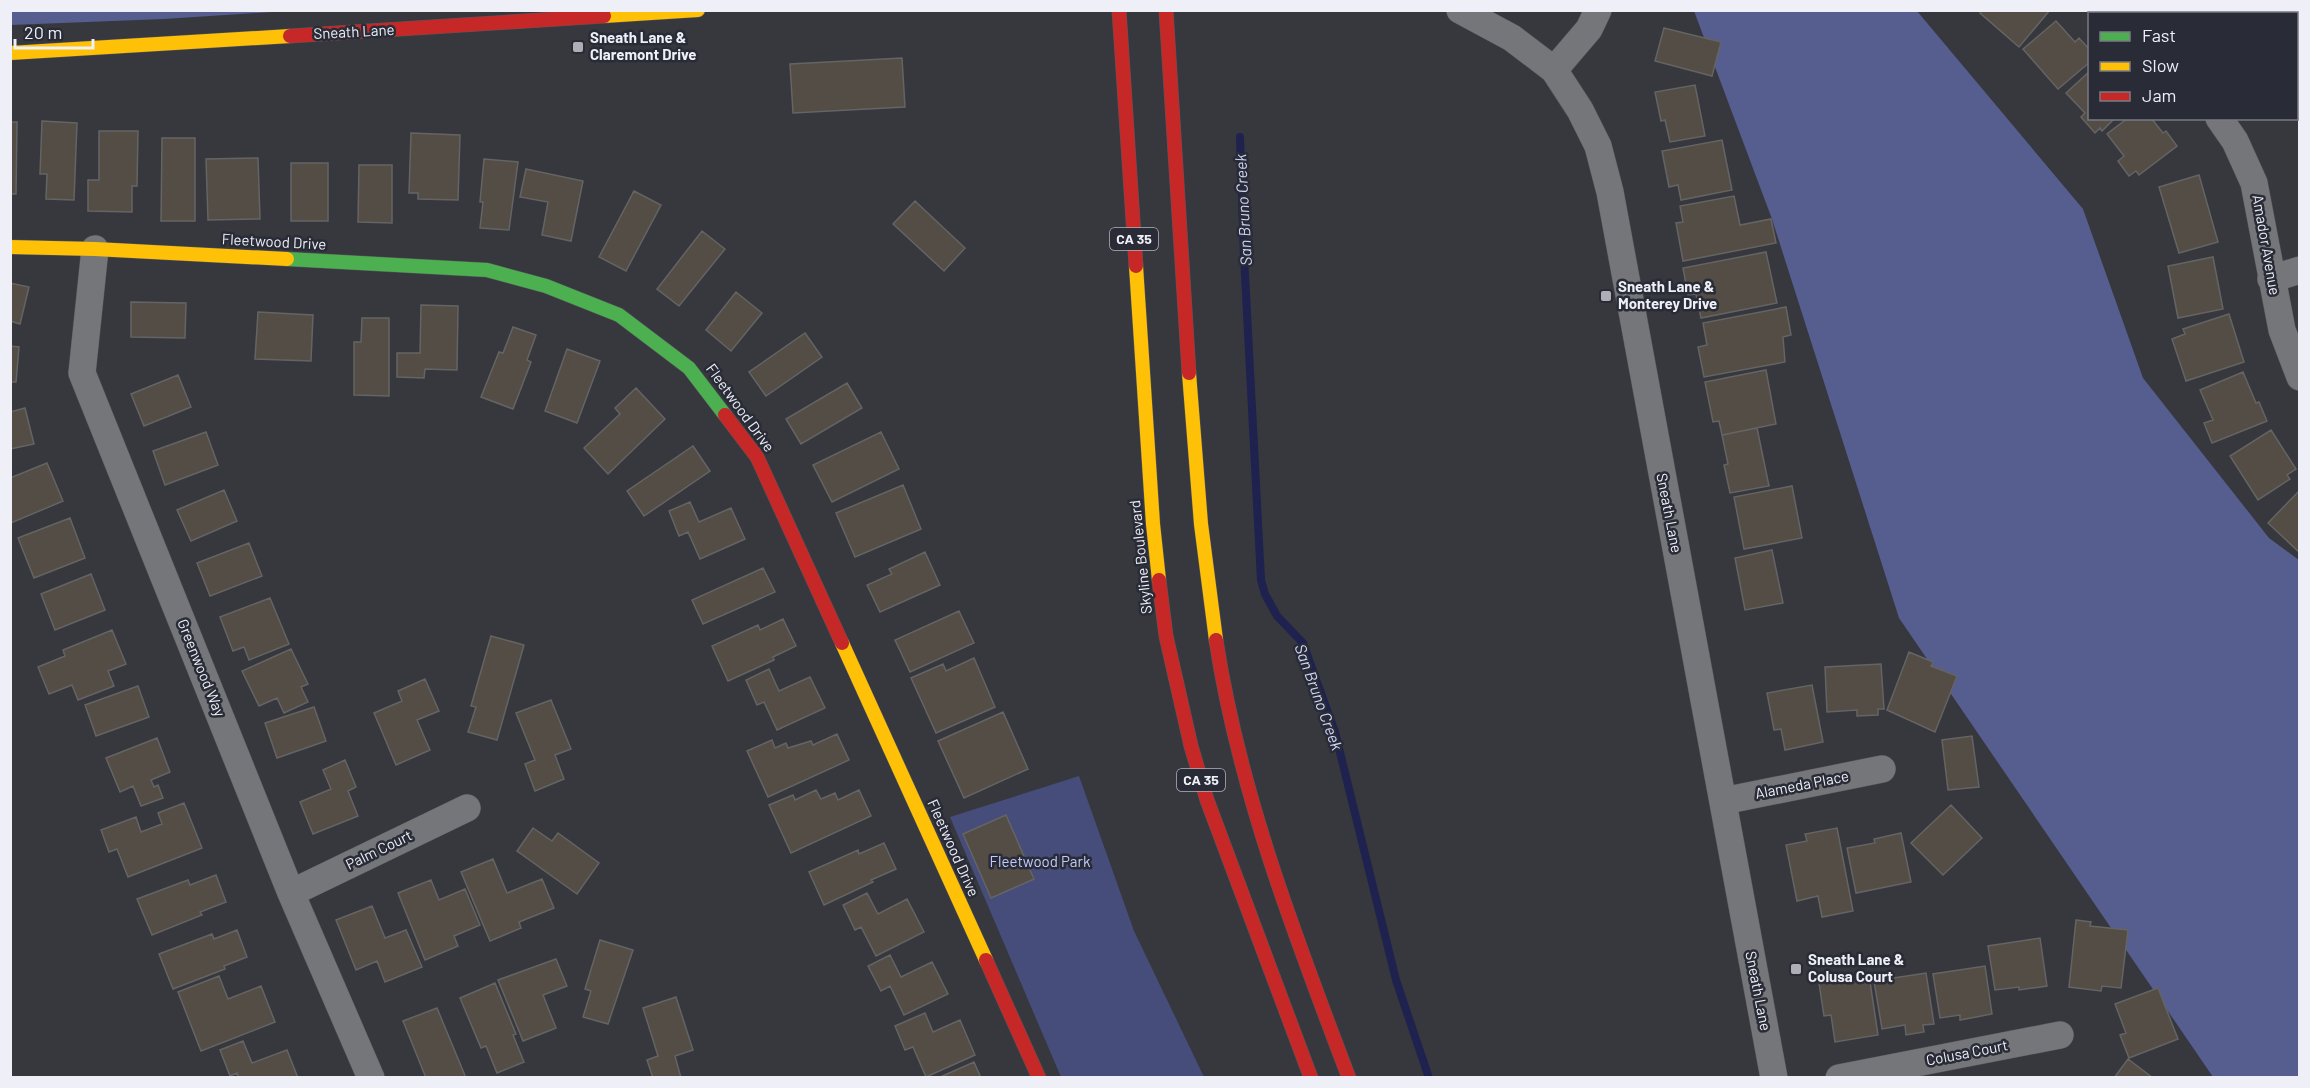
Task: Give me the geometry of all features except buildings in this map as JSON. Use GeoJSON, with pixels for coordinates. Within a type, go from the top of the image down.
{"type":"FeatureCollection","features":[{"type":"Feature","properties":{"kind":"main road","name":"Sneath Lane"},"geometry":{"type":"LineString","coordinates":[[10,53],[515,16],[698,10]]}},
{"type":"Feature","properties":{"kind":"main road","name":"Skyline Boulevard"},"geometry":{"type":"LineString","coordinates":[[1119,10],[1153,524],[1158,580],[1167,636],[1191,746],[1207,801],[1311,1077]]}},
{"type":"Feature","properties":{"kind":"main road","name":"CA 35"},"geometry":{"type":"LineString","coordinates":[[1166,10],[1196,469],[1206,578],[1215,636],[1239,751],[1270,859],[1307,967],[1349,1077]]}},
{"type":"Feature","properties":{"kind":"main road","name":"Fleetwood Drive"},"geometry":{"type":"LineString","coordinates":[[10,248],[95,249],[487,270],[546,286],[619,315],[690,368],[757,457],[1039,1077]]}},
{"type":"Feature","properties":{"kind":"street","name":"Sneath Lane"},"geometry":{"type":"LineString","coordinates":[[1460,10],[1512,38],[1554,70],[1580,110],[1598,146],[1610,192],[1774,1077]]}},
{"type":"Feature","properties":{"kind":"street"},"geometry":{"type":"LineString","coordinates":[[1554,70],[1589,29],[1598,10]]}},
{"type":"Feature","properties":{"kind":"street","name":"Amador Avenue"},"geometry":{"type":"LineString","coordinates":[[2220,120],[2235,141],[2254,183],[2282,330],[2300,377]]}},
{"type":"Feature","properties":{"kind":"street","name":"Greenwood Way"},"geometry":{"type":"LineString","coordinates":[[95,249],[82,372],[291,893],[371,1077]]}},
{"type":"Feature","properties":{"kind":"street"},"geometry":{"type":"LineString","coordinates":[[2271,279],[2300,270]]}},
{"type":"Feature","properties":{"kind":"street","name":"Alameda Place"},"geometry":{"type":"LineString","coordinates":[[1723,801],[1882,769]]}},
{"type":"Feature","properties":{"kind":"street","name":"Palm Court"},"geometry":{"type":"LineString","coordinates":[[291,893],[467,808]]}},
{"type":"Feature","properties":{"kind":"street","name":"Colusa Court"},"geometry":{"type":"LineString","coordinates":[[1839,1077],[2060,1035]]}},
{"type":"Feature","properties":{"kind":"green space","name":"Fleetwood Park"},"geometry":{"type":"Polygon","coordinates":[[[1079,776],[1134,931],[1204,1077],[1061,1077],[950,817],[1079,776]]]}},
{"type":"Feature","properties":{"kind":"shaded area"},"geometry":{"type":"Polygon","coordinates":[[[11,10],[287,11],[11,25],[11,10]]]}},
{"type":"Feature","properties":{"kind":"shaded area"},"geometry":{"type":"Polygon","coordinates":[[[1694,11],[1917,11],[2083,209],[2143,378],[2269,538],[2299,560],[2299,1077],[2213,1077],[1899,618],[1772,219],[1694,11]]]}},
{"type":"Feature","properties":{"kind":"shaded area"},"geometry":{"type":"Polygon","coordinates":[[[2299,11],[2300,84],[2298,85],[2298,12],[2289,12],[2299,11]]]}},
{"type":"Feature","properties":{"kind":"waterway","name":"San Bruno Creek"},"geometry":{"type":"LineString","coordinates":[[1240,137],[1261,580],[1265,594],[1277,616],[1303,643],[1335,732],[1396,980],[1429,1078]]}},
{"type":"Feature","properties":{"kind":"traffic: fast"},"geometry":{"type":"LineString","coordinates":[[287,259],[487,270],[546,286],[619,315],[689,368],[725,415]]}},
{"type":"Feature","properties":{"kind":"traffic: slow"},"geometry":{"type":"LineString","coordinates":[[604,16],[698,10]]}},
{"type":"Feature","properties":{"kind":"traffic: slow"},"geometry":{"type":"LineString","coordinates":[[10,53],[290,36]]}},
{"type":"Feature","properties":{"kind":"traffic: slow"},"geometry":{"type":"LineString","coordinates":[[10,247],[287,259]]}},
{"type":"Feature","properties":{"kind":"traffic: slow"},"geometry":{"type":"LineString","coordinates":[[1136,266],[1153,524],[1159,580]]}},
{"type":"Feature","properties":{"kind":"traffic: slow"},"geometry":{"type":"LineString","coordinates":[[1189,373],[1201,524],[1216,640]]}},
{"type":"Feature","properties":{"kind":"traffic: slow"},"geometry":{"type":"LineString","coordinates":[[842,643],[986,960]]}},
{"type":"Feature","properties":{"kind":"traffic: jam"},"geometry":{"type":"LineString","coordinates":[[1119,10],[1136,266]]}},
{"type":"Feature","properties":{"kind":"traffic: jam"},"geometry":{"type":"LineString","coordinates":[[1166,10],[1189,373]]}},
{"type":"Feature","properties":{"kind":"traffic: jam"},"geometry":{"type":"LineString","coordinates":[[290,36],[604,16]]}},
{"type":"Feature","properties":{"kind":"traffic: jam"},"geometry":{"type":"LineString","coordinates":[[725,415],[757,457],[842,643]]}},
{"type":"Feature","properties":{"kind":"traffic: jam"},"geometry":{"type":"LineString","coordinates":[[1159,580],[1166,636],[1191,746],[1207,800],[1311,1078]]}},
{"type":"Feature","properties":{"kind":"traffic: jam"},"geometry":{"type":"LineString","coordinates":[[1216,640],[1226,696],[1254,808],[1289,917],[1349,1078]]}},
{"type":"Feature","properties":{"kind":"traffic: jam"},"geometry":{"type":"LineString","coordinates":[[986,960],[1039,1078]]}},
{"type":"Feature","properties":{"kind":"place","name":"Sneath Lane & Claremont Drive"},"geometry":{"type":"Point","coordinates":[578,47]}},
{"type":"Feature","properties":{"kind":"place","name":"Sneath Lane & Monterey Drive"},"geometry":{"type":"Point","coordinates":[1606,296]}},
{"type":"Feature","properties":{"kind":"place","name":"Sneath Lane & Colusa Court"},"geometry":{"type":"Point","coordinates":[1796,969]}}]}
